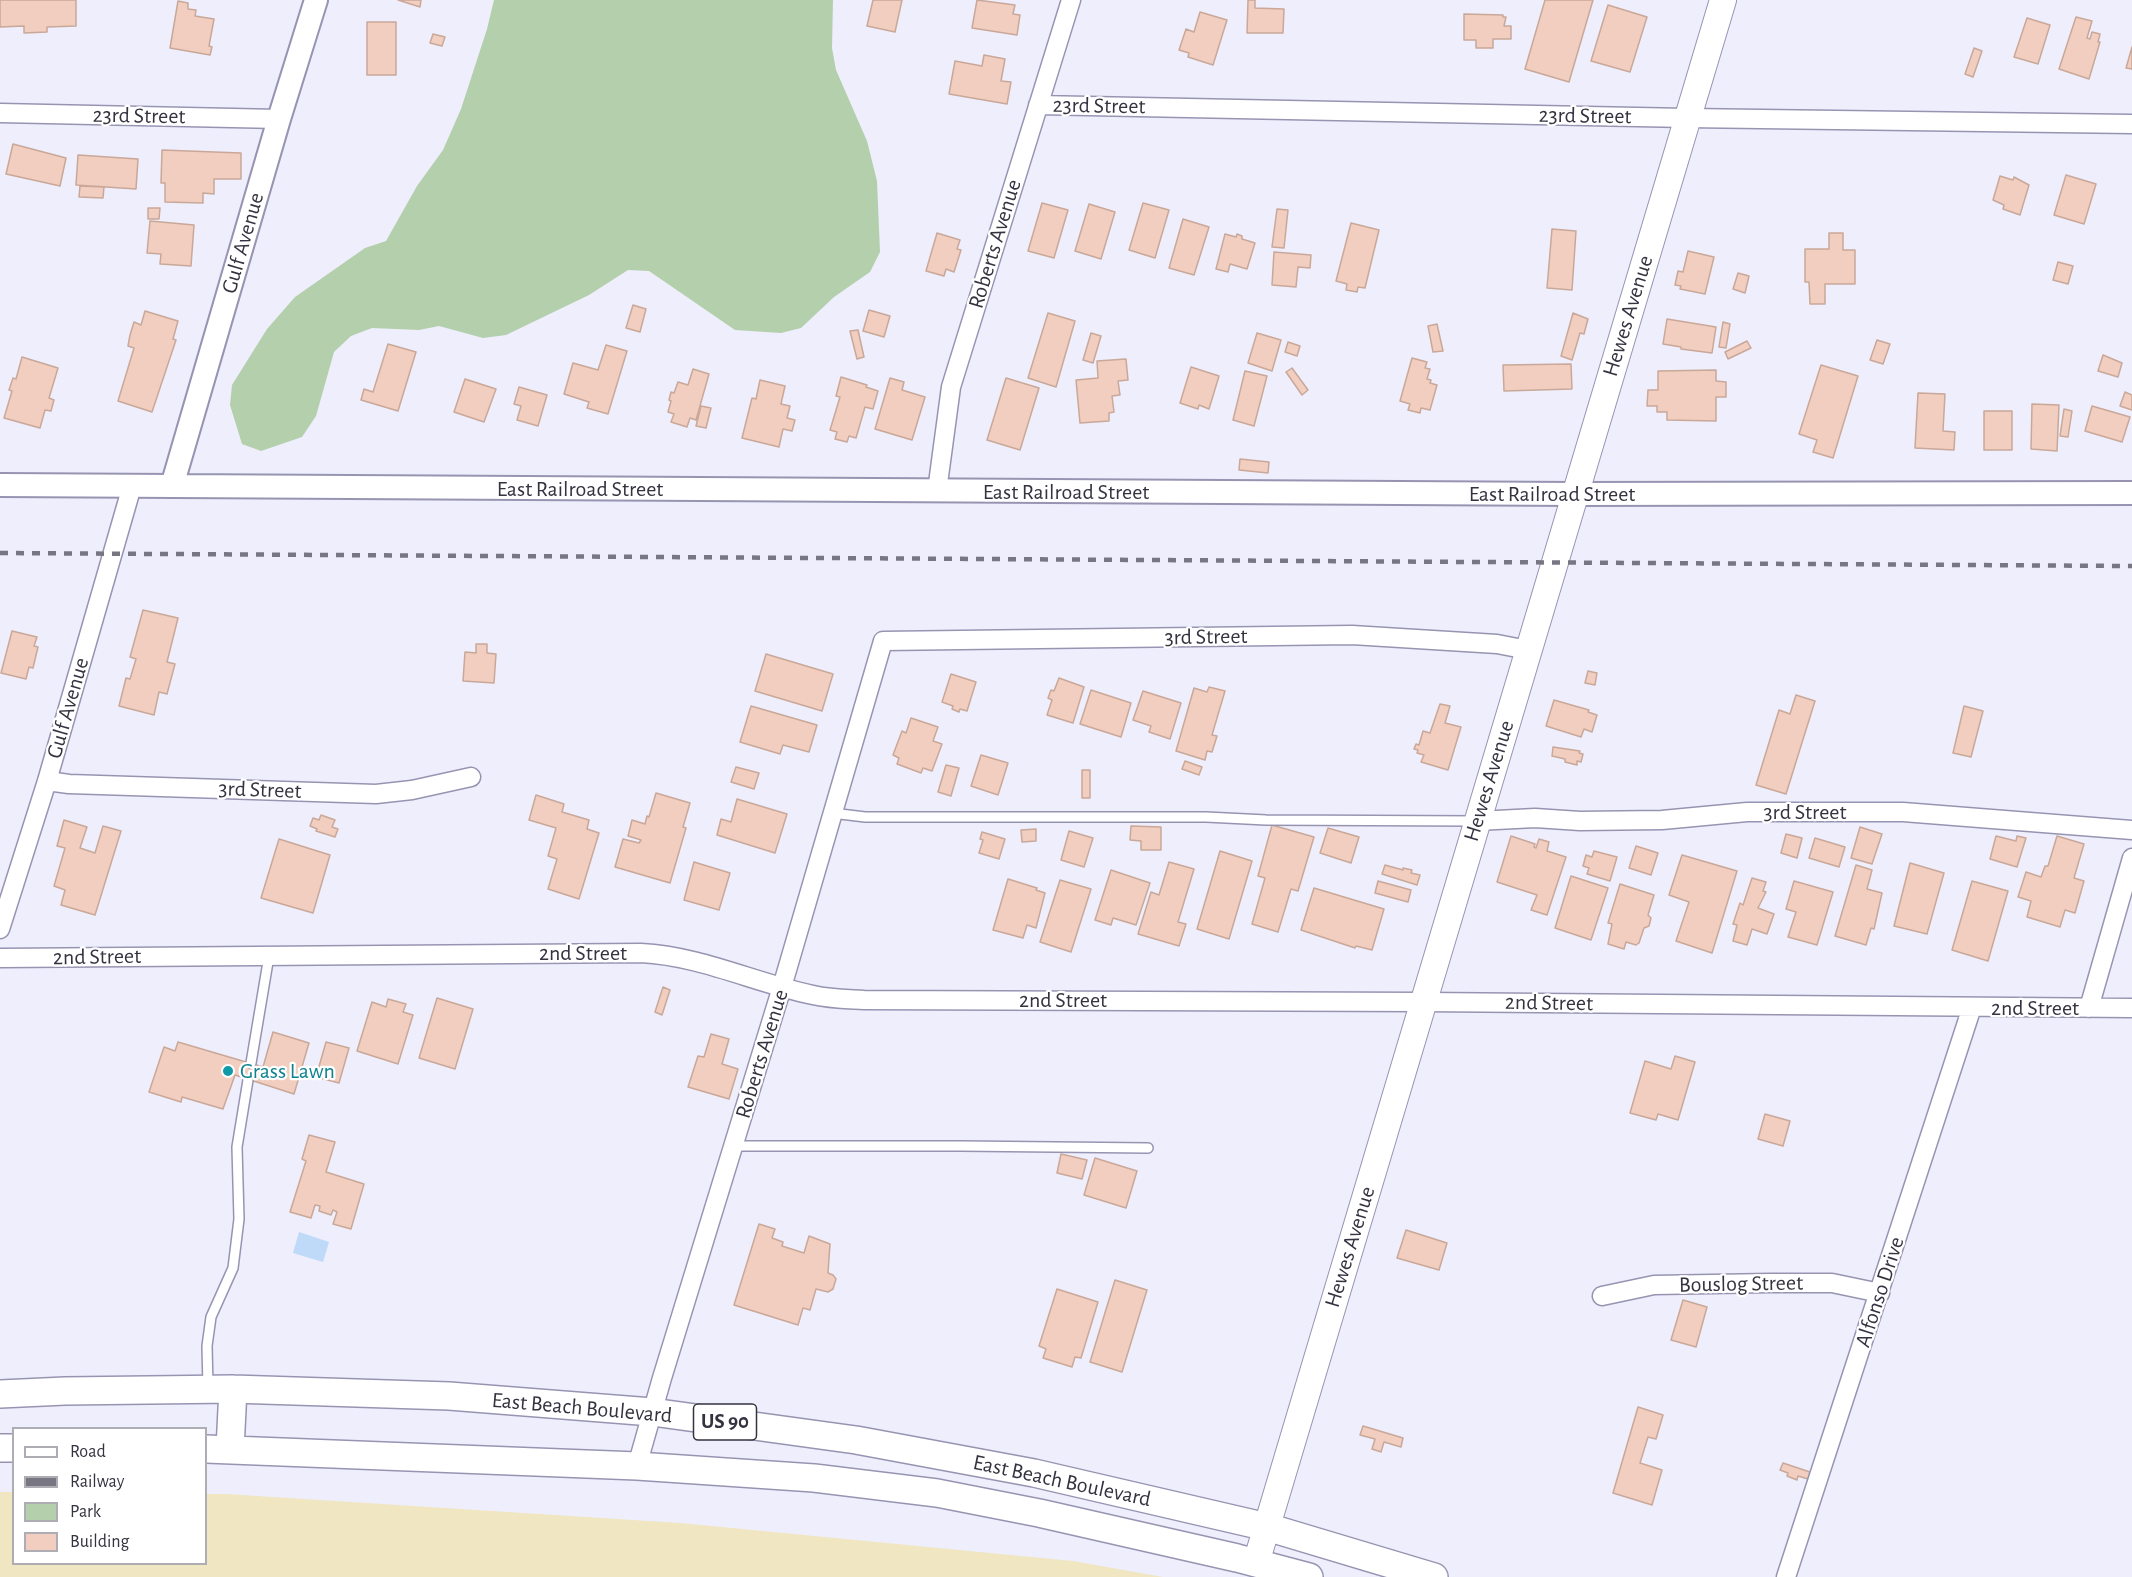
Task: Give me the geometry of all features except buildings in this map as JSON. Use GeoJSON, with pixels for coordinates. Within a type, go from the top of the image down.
{"type":"FeatureCollection","features":[{"type":"Feature","properties":{"kind":"main road","name":"Hewes Avenue"},"geometry":{"type":"LineString","coordinates":[[1256,1563],[1723,0]]}},
{"type":"Feature","properties":{"kind":"main road","name":"East Beach Boulevard"},"geometry":{"type":"LineString","coordinates":[[0,1394],[221,1389],[449,1396],[652,1412],[856,1440],[1034,1473],[1267,1527],[1434,1577]]}},
{"type":"Feature","properties":{"kind":"main road"},"geometry":{"type":"LineString","coordinates":[[218,1449],[221,1389]]}},
{"type":"Feature","properties":{"kind":"main road","name":"East Beach Boulevard"},"geometry":{"type":"LineString","coordinates":[[218,1449],[637,1466],[814,1478],[938,1493],[1039,1513],[1309,1577]]}},
{"type":"Feature","properties":{"kind":"street","name":"Gulf Avenue"},"geometry":{"type":"LineString","coordinates":[[172,486],[279,118],[316,0]]}},
{"type":"Feature","properties":{"kind":"street","name":"Roberts Avenue"},"geometry":{"type":"LineString","coordinates":[[937,491],[951,387],[1071,0]]}},
{"type":"Feature","properties":{"kind":"street","name":"23rd Street"},"geometry":{"type":"LineString","coordinates":[[1038,105],[2132,124]]}},
{"type":"Feature","properties":{"kind":"street","name":"23rd Street"},"geometry":{"type":"LineString","coordinates":[[0,113],[279,118]]}},
{"type":"Feature","properties":{"kind":"street","name":"East Railroad Street"},"geometry":{"type":"LineString","coordinates":[[0,485],[1574,494],[2132,493]]}},
{"type":"Feature","properties":{"kind":"street","name":"Gulf Avenue"},"geometry":{"type":"LineString","coordinates":[[0,928],[47,781],[132,486]]}},
{"type":"Feature","properties":{"kind":"street","name":"3rd Street"},"geometry":{"type":"LineString","coordinates":[[883,641],[1352,635],[1497,644],[1528,650]]}},
{"type":"Feature","properties":{"kind":"street","name":"Roberts Avenue"},"geometry":{"type":"LineString","coordinates":[[637,1466],[782,987],[883,641]]}},
{"type":"Feature","properties":{"kind":"street","name":"3rd Street"},"geometry":{"type":"LineString","coordinates":[[47,781],[69,784],[376,794],[412,790],[471,777]]}},
{"type":"Feature","properties":{"kind":"street","name":"3rd Street"},"geometry":{"type":"LineString","coordinates":[[1477,821],[1535,818],[1580,821],[1662,820],[1747,812],[1903,812],[2132,830]]}},
{"type":"Feature","properties":{"kind":"street"},"geometry":{"type":"LineString","coordinates":[[2089,1008],[2132,858]]}},
{"type":"Feature","properties":{"kind":"street","name":"2nd Street"},"geometry":{"type":"LineString","coordinates":[[0,958],[663,954],[814,995],[864,1000],[2132,1008]]}},
{"type":"Feature","properties":{"kind":"street","name":"Alfonso Drive"},"geometry":{"type":"LineString","coordinates":[[1786,1577],[1972,1007]]}},
{"type":"Feature","properties":{"kind":"street","name":"Bouslog Street"},"geometry":{"type":"LineString","coordinates":[[1602,1296],[1654,1285],[1770,1282],[1832,1283],[1880,1293]]}},
{"type":"Feature","properties":{"kind":"lane"},"geometry":{"type":"LineString","coordinates":[[832,813],[865,817],[1206,817],[1266,820],[1477,821]]}},
{"type":"Feature","properties":{"kind":"lane"},"geometry":{"type":"LineString","coordinates":[[251,1063],[269,956]]}},
{"type":"Feature","properties":{"kind":"lane"},"geometry":{"type":"LineString","coordinates":[[221,1389],[207,1346],[211,1317],[233,1269],[239,1220],[237,1147],[248,1080]]}},
{"type":"Feature","properties":{"kind":"lane"},"geometry":{"type":"LineString","coordinates":[[734,1146],[1148,1148]]}},
{"type":"Feature","properties":{"kind":"green space"},"geometry":{"type":"Polygon","coordinates":[[[494,0],[833,0],[832,48],[836,70],[867,141],[877,181],[880,252],[870,272],[834,297],[801,328],[781,333],[735,330],[649,271],[628,270],[589,295],[506,335],[483,338],[439,326],[419,330],[372,328],[351,336],[334,352],[316,416],[302,437],[261,451],[242,444],[230,405],[232,385],[267,329],[295,297],[365,248],[386,241],[417,186],[443,150],[461,109],[494,0]]]}},
{"type":"Feature","properties":{"kind":"sand"},"geometry":{"type":"Polygon","coordinates":[[[0,1492],[12,1492],[12,1565],[207,1565],[207,1494],[226,1494],[680,1523],[1073,1561],[1163,1577],[0,1577],[0,1492]]]}},
{"type":"Feature","properties":{"kind":"water"},"geometry":{"type":"Polygon","coordinates":[[[299,1232],[329,1242],[323,1262],[293,1253],[299,1232]]]}},
{"type":"Feature","properties":{"kind":"railway"},"geometry":{"type":"LineString","coordinates":[[0,553],[2132,566]]}},
{"type":"Feature","properties":{"kind":"place","name":"Grass Lawn"},"geometry":{"type":"Point","coordinates":[228,1071]}}]}
